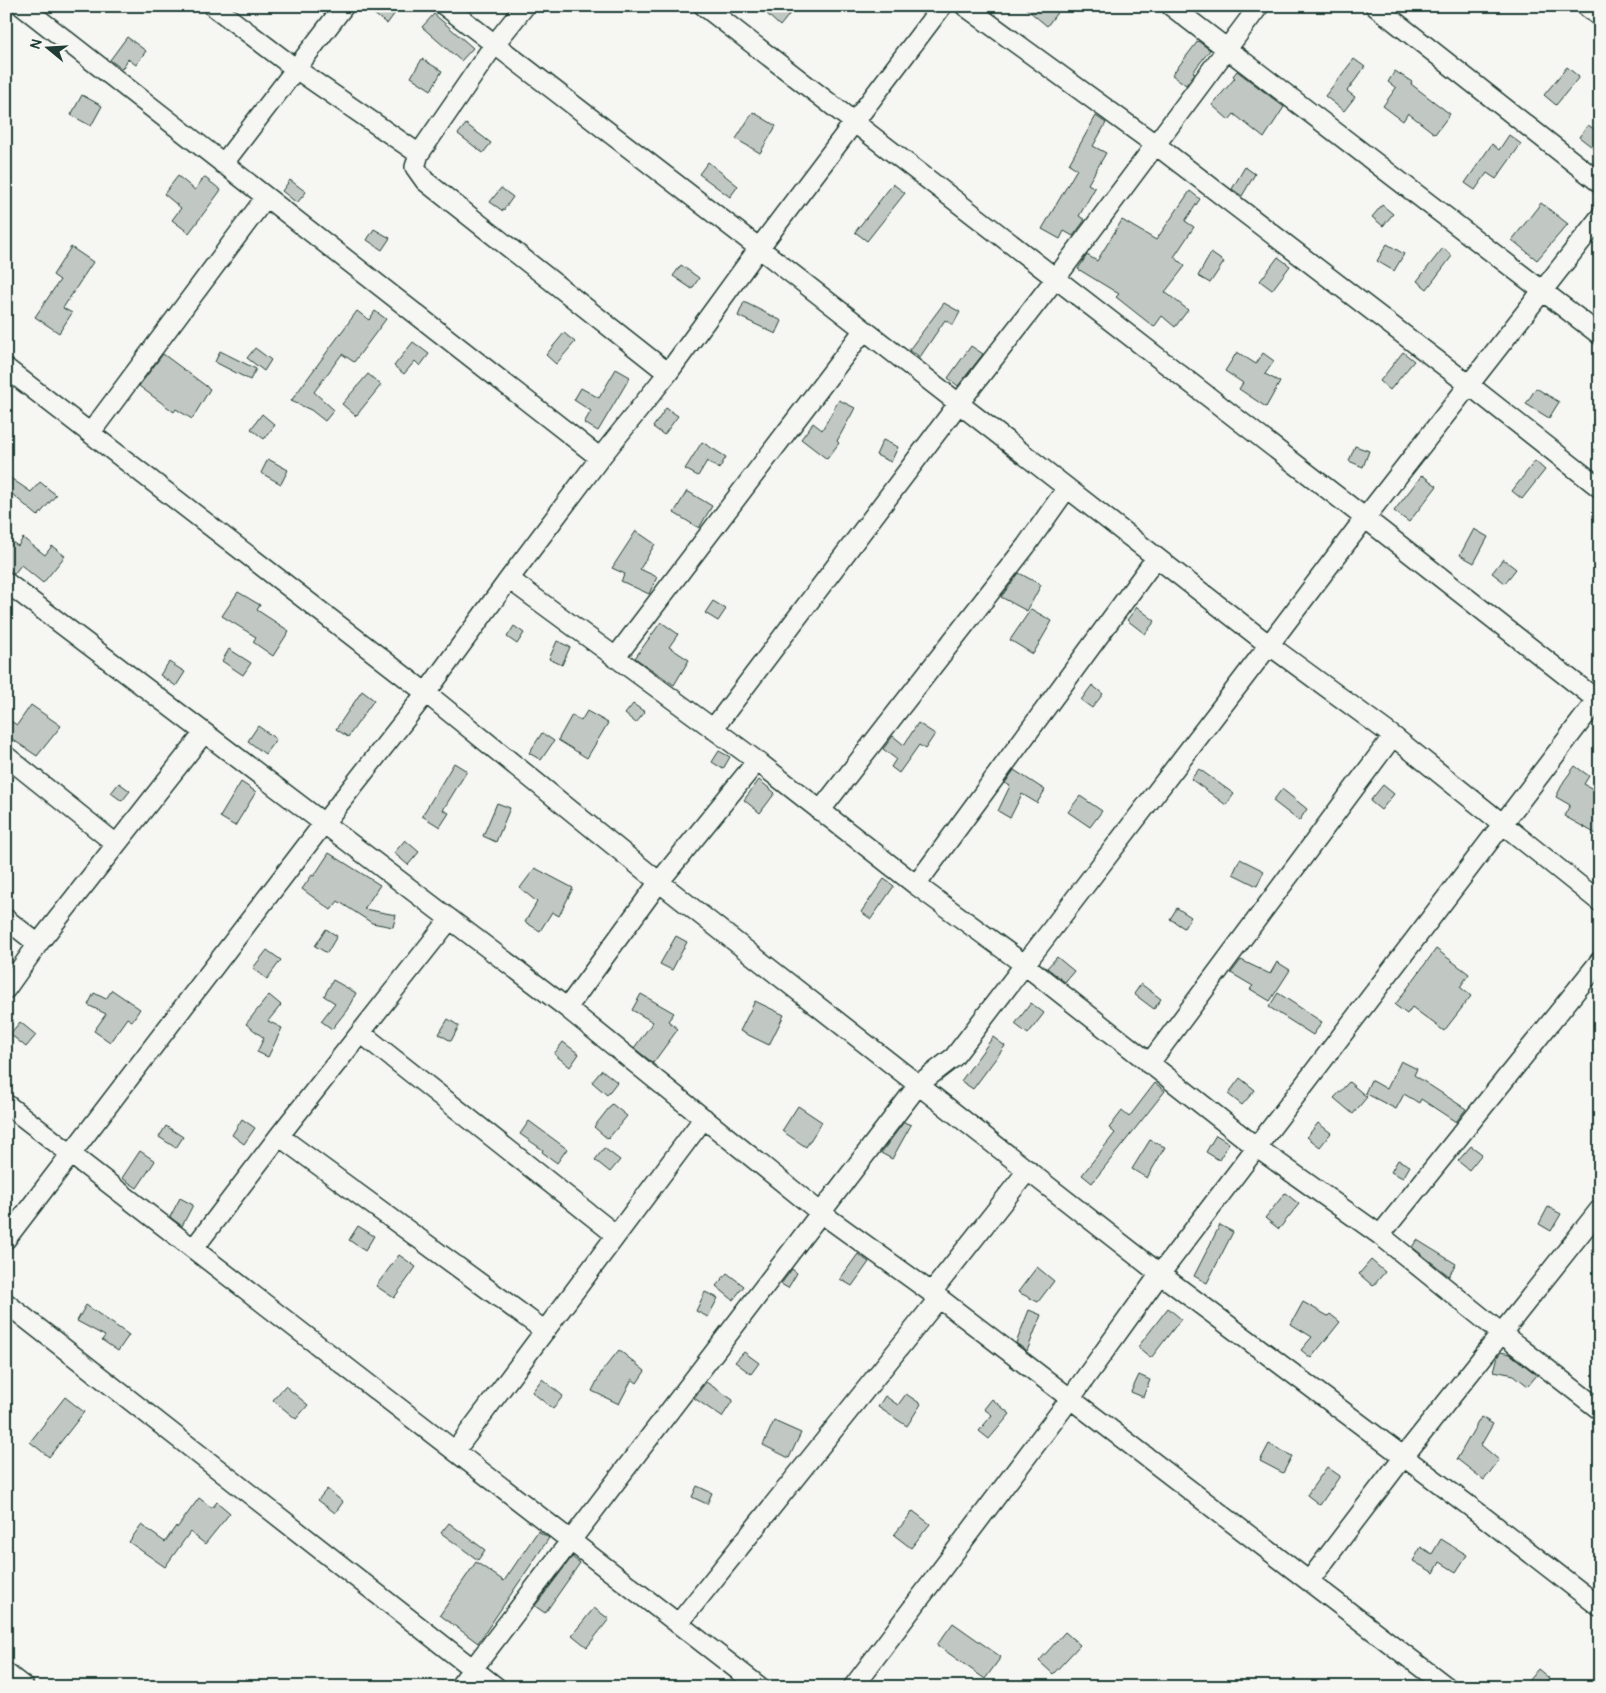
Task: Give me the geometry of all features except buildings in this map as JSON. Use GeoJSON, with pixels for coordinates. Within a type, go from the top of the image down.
{"type":"FeatureCollection","features":[{"type":"Feature","properties":{"kind":"street"},"geometry":{"type":"LineString","coordinates":[[22,6],[600,458]]}},
{"type":"Feature","properties":{"kind":"street"},"geometry":{"type":"LineString","coordinates":[[213,6],[296,69],[419,154]]}},
{"type":"Feature","properties":{"kind":"street"},"geometry":{"type":"LineString","coordinates":[[223,164],[344,6]]}},
{"type":"Feature","properties":{"kind":"street"},"geometry":{"type":"LineString","coordinates":[[445,6],[959,403],[1156,558],[1269,645],[1393,736],[1600,902]]}},
{"type":"Feature","properties":{"kind":"street"},"geometry":{"type":"LineString","coordinates":[[525,6],[494,44],[419,154],[416,167],[425,181],[668,373]]}},
{"type":"Feature","properties":{"kind":"street"},"geometry":{"type":"LineString","coordinates":[[704,6],[1598,698],[1160,1274],[1070,1399],[853,1687]]}},
{"type":"Feature","properties":{"kind":"street"},"geometry":{"type":"LineString","coordinates":[[6,1239],[324,823],[426,693],[509,579],[600,458],[668,373],[758,248],[942,6]]}},
{"type":"Feature","properties":{"kind":"street"},"geometry":{"type":"LineString","coordinates":[[965,6],[1156,145],[1468,384],[1600,488]]}},
{"type":"Feature","properties":{"kind":"street"},"geometry":{"type":"LineString","coordinates":[[1171,6],[1600,335]]}},
{"type":"Feature","properties":{"kind":"street"},"geometry":{"type":"LineString","coordinates":[[713,729],[1260,6]]}},
{"type":"Feature","properties":{"kind":"street"},"geometry":{"type":"LineString","coordinates":[[1375,6],[1600,183]]}},
{"type":"Feature","properties":{"kind":"street"},"geometry":{"type":"LineString","coordinates":[[1586,6],[1600,17]]}},
{"type":"Feature","properties":{"kind":"street"},"geometry":{"type":"LineString","coordinates":[[91,432],[266,197]]}},
{"type":"Feature","properties":{"kind":"street"},"geometry":{"type":"LineString","coordinates":[[459,1687],[919,1084],[954,1057],[1468,384],[1600,217]]}},
{"type":"Feature","properties":{"kind":"street"},"geometry":{"type":"LineString","coordinates":[[615,658],[864,330]]}},
{"type":"Feature","properties":{"kind":"street"},"geometry":{"type":"LineString","coordinates":[[6,368],[426,693],[659,882],[1160,1274],[1404,1456],[1600,1607]]}},
{"type":"Feature","properties":{"kind":"street"},"geometry":{"type":"LineString","coordinates":[[820,811],[1026,546],[1067,488]]}},
{"type":"Feature","properties":{"kind":"street"},"geometry":{"type":"LineString","coordinates":[[916,885],[1156,558]]}},
{"type":"Feature","properties":{"kind":"street"},"geometry":{"type":"LineString","coordinates":[[509,579],[757,761],[916,885],[1025,965],[1256,1147],[1380,1235],[1600,1410]]}},
{"type":"Feature","properties":{"kind":"street"},"geometry":{"type":"LineString","coordinates":[[6,582],[567,1008],[821,1213],[935,1296],[1447,1687]]}},
{"type":"Feature","properties":{"kind":"street"},"geometry":{"type":"LineString","coordinates":[[6,989],[38,944],[204,733]]}},
{"type":"Feature","properties":{"kind":"street"},"geometry":{"type":"LineString","coordinates":[[1149,1064],[1393,736]]}},
{"type":"Feature","properties":{"kind":"street"},"geometry":{"type":"LineString","coordinates":[[6,756],[116,844]]}},
{"type":"Feature","properties":{"kind":"street"},"geometry":{"type":"LineString","coordinates":[[567,1008],[659,882],[757,761]]}},
{"type":"Feature","properties":{"kind":"street"},"geometry":{"type":"LineString","coordinates":[[6,919],[38,944]]}},
{"type":"Feature","properties":{"kind":"street"},"geometry":{"type":"LineString","coordinates":[[194,1248],[279,1136],[450,919]]}},
{"type":"Feature","properties":{"kind":"street"},"geometry":{"type":"LineString","coordinates":[[1380,1235],[1600,961]]}},
{"type":"Feature","properties":{"kind":"street"},"geometry":{"type":"LineString","coordinates":[[361,1033],[616,1235]]}},
{"type":"Feature","properties":{"kind":"street"},"geometry":{"type":"LineString","coordinates":[[6,1104],[72,1153],[760,1687]]}},
{"type":"Feature","properties":{"kind":"street"},"geometry":{"type":"LineString","coordinates":[[455,1451],[704,1118]]}},
{"type":"Feature","properties":{"kind":"street"},"geometry":{"type":"LineString","coordinates":[[279,1136],[545,1331]]}},
{"type":"Feature","properties":{"kind":"street"},"geometry":{"type":"LineString","coordinates":[[678,1624],[935,1296],[1028,1170]]}},
{"type":"Feature","properties":{"kind":"street"},"geometry":{"type":"LineString","coordinates":[[1309,1581],[1501,1332],[1600,1209]]}},
{"type":"Feature","properties":{"kind":"street"},"geometry":{"type":"LineString","coordinates":[[6,1303],[496,1687]]}},
{"type":"Feature","properties":{"kind":"street"},"geometry":{"type":"LineString","coordinates":[[6,1673],[24,1687]]}}]}
